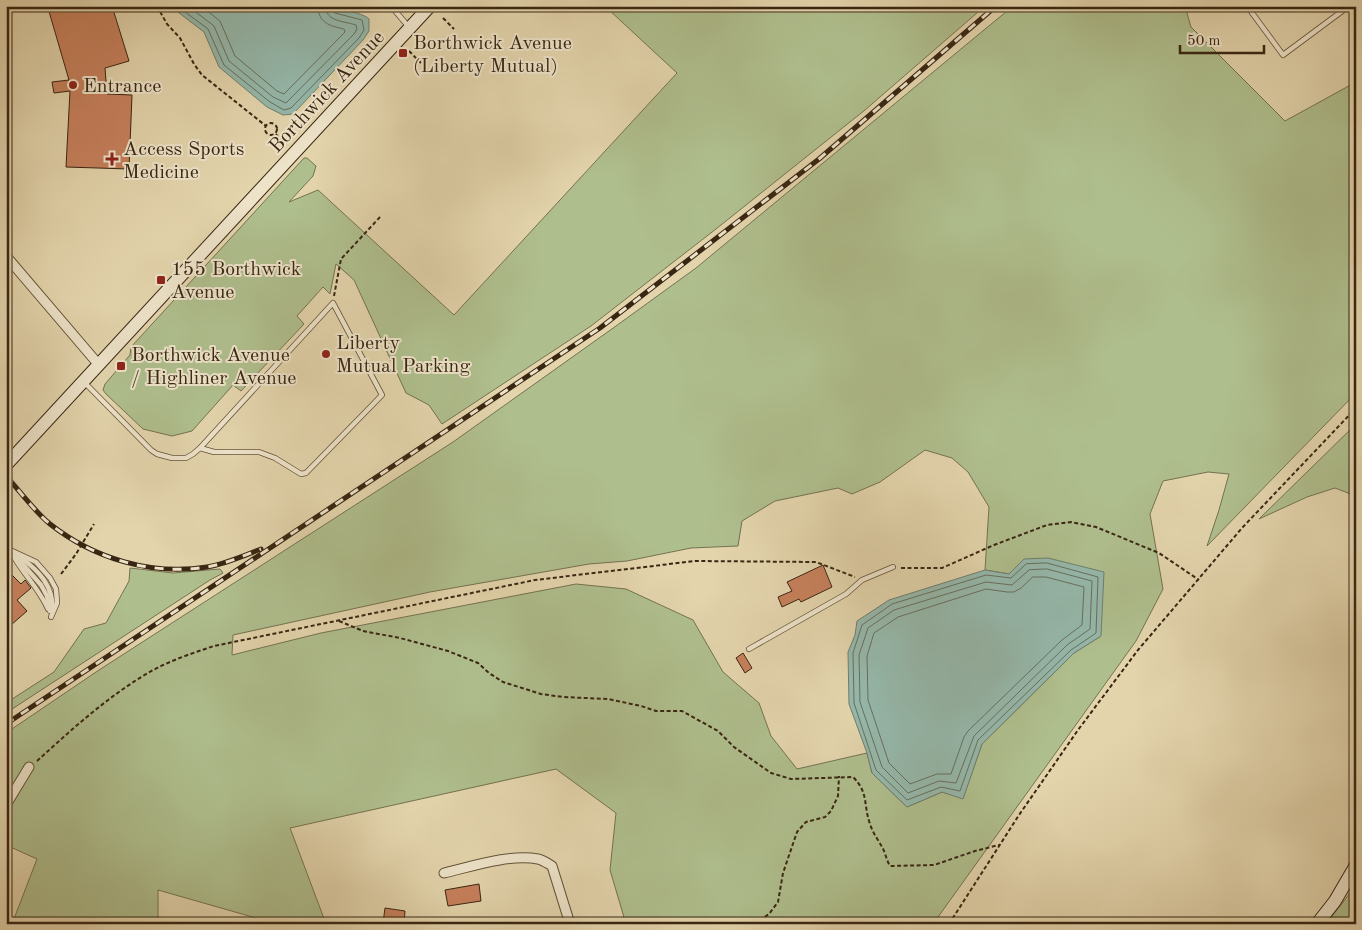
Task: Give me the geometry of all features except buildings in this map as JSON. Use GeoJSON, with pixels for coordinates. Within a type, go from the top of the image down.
{"type":"FeatureCollection","features":[{"type":"Feature","properties":{"kind":"street","name":"Borthwick Avenue"},"geometry":{"type":"LineString","coordinates":[[6,465],[410,28],[423,9]]}},
{"type":"Feature","properties":{"kind":"street"},"geometry":{"type":"LineString","coordinates":[[6,256],[99,366]]}},
{"type":"Feature","properties":{"kind":"street"},"geometry":{"type":"LineString","coordinates":[[6,805],[29,767]]}},
{"type":"Feature","properties":{"kind":"street"},"geometry":{"type":"LineString","coordinates":[[444,873],[494,861],[524,858],[540,859],[552,866],[570,924]]}},
{"type":"Feature","properties":{"kind":"street"},"geometry":{"type":"LineString","coordinates":[[1317,924],[1335,901],[1356,865]]}},
{"type":"Feature","properties":{"kind":"lane"},"geometry":{"type":"LineString","coordinates":[[391,6],[410,28]]}},
{"type":"Feature","properties":{"kind":"lane"},"geometry":{"type":"LineString","coordinates":[[1248,6],[1283,55],[1349,6]]}},
{"type":"Feature","properties":{"kind":"lane"},"geometry":{"type":"LineString","coordinates":[[84,382],[150,450],[172,458],[186,458],[200,448],[333,303],[382,395],[306,474],[300,474],[275,458],[259,452],[214,452],[200,448]]}},
{"type":"Feature","properties":{"kind":"lane"},"geometry":{"type":"LineString","coordinates":[[10,550],[30,564],[52,592],[51,618],[43,599],[24,575],[10,550]]}},
{"type":"Feature","properties":{"kind":"lane"},"geometry":{"type":"LineString","coordinates":[[748,649],[846,594],[862,580],[893,568]]}},
{"type":"Feature","properties":{"kind":"path"},"geometry":{"type":"LineString","coordinates":[[157,6],[167,24],[180,38],[202,75],[266,126]]}},
{"type":"Feature","properties":{"kind":"path"},"geometry":{"type":"LineString","coordinates":[[443,18],[454,29]]}},
{"type":"Feature","properties":{"kind":"path"},"geometry":{"type":"LineString","coordinates":[[409,51],[422,64]]}},
{"type":"Feature","properties":{"kind":"path"},"geometry":{"type":"LineString","coordinates":[[266,126],[270,123],[276,125],[276,134],[284,144]]}},
{"type":"Feature","properties":{"kind":"path"},"geometry":{"type":"LineString","coordinates":[[266,126],[266,134],[270,136],[276,134]]}},
{"type":"Feature","properties":{"kind":"path"},"geometry":{"type":"LineString","coordinates":[[333,303],[341,259],[381,216]]}},
{"type":"Feature","properties":{"kind":"path"},"geometry":{"type":"LineString","coordinates":[[949,924],[999,846],[1108,689],[1138,650],[1242,528],[1356,408]]}},
{"type":"Feature","properties":{"kind":"path"},"geometry":{"type":"LineString","coordinates":[[893,568],[942,568],[1047,525],[1070,522],[1096,527],[1159,553],[1199,580]]}},
{"type":"Feature","properties":{"kind":"path"},"geometry":{"type":"LineString","coordinates":[[61,574],[76,554],[94,524]]}},
{"type":"Feature","properties":{"kind":"path"},"geometry":{"type":"LineString","coordinates":[[29,767],[66,735],[143,675],[178,658],[214,646],[536,580],[695,561],[816,562],[862,580]]}},
{"type":"Feature","properties":{"kind":"path"},"geometry":{"type":"LineString","coordinates":[[337,621],[363,631],[448,650],[478,663],[503,682],[541,694],[608,699],[656,711],[682,711],[718,731],[734,747],[770,773],[791,779],[853,777],[865,794],[866,812],[890,866],[934,864],[975,850],[999,846]]}},
{"type":"Feature","properties":{"kind":"path"},"geometry":{"type":"LineString","coordinates":[[754,924],[769,914],[778,902],[783,873],[797,832],[806,822],[825,817],[831,811],[838,796],[839,776]]}},
{"type":"Feature","properties":{"kind":"green space"},"geometry":{"type":"Polygon","coordinates":[[[610,6],[985,6],[865,110],[591,326],[442,424],[429,405],[406,393],[354,280],[336,264],[330,294],[323,287],[297,316],[304,324],[241,391],[233,385],[192,431],[172,436],[143,429],[106,394],[103,390],[105,384],[130,355],[131,347],[304,158],[307,158],[316,166],[313,176],[289,202],[318,190],[454,315],[677,73],[608,9],[610,6]]]}},
{"type":"Feature","properties":{"kind":"green space"},"geometry":{"type":"Polygon","coordinates":[[[1013,6],[1185,6],[1191,27],[1285,121],[1356,82],[1356,393],[1207,546],[1229,474],[1208,472],[1163,481],[1150,514],[1163,589],[1136,641],[933,924],[626,924],[610,870],[616,813],[556,769],[290,828],[326,924],[277,924],[158,890],[158,924],[12,924],[37,859],[6,845],[6,821],[12,807],[6,805],[6,733],[99,670],[453,442],[696,268],[1013,6]],[[925,450],[880,482],[852,494],[838,488],[775,501],[742,521],[738,546],[691,548],[627,561],[589,564],[430,592],[233,635],[232,655],[321,633],[576,584],[626,589],[693,620],[723,672],[759,703],[771,736],[797,769],[867,753],[872,773],[907,807],[942,792],[963,798],[982,744],[1074,653],[1101,636],[1024,559],[1009,574],[985,570],[989,507],[968,472],[952,458],[925,450]]]}},
{"type":"Feature","properties":{"kind":"green space"},"geometry":{"type":"Polygon","coordinates":[[[1356,424],[1356,496],[1335,488],[1307,497],[1259,519],[1356,424]]]}},
{"type":"Feature","properties":{"kind":"green space"},"geometry":{"type":"Polygon","coordinates":[[[130,568],[173,573],[220,569],[223,573],[6,713],[6,703],[54,672],[84,629],[106,623],[129,581],[130,568]]]}},
{"type":"Feature","properties":{"kind":"green space"},"geometry":{"type":"Polygon","coordinates":[[[1356,883],[1356,924],[1326,924],[1354,888],[1356,883]]]}},
{"type":"Feature","properties":{"kind":"water"},"geometry":{"type":"Polygon","coordinates":[[[275,5],[335,9],[356,13],[369,19],[369,31],[363,40],[293,114],[283,115],[267,107],[219,67],[204,32],[170,6],[275,5]]]}},
{"type":"Feature","properties":{"kind":"water"},"geometry":{"type":"Polygon","coordinates":[[[1048,558],[1104,572],[1101,636],[1074,653],[982,744],[963,799],[942,792],[907,807],[872,773],[867,753],[849,704],[848,652],[855,635],[857,621],[889,600],[985,570],[1009,574],[1024,559],[1048,558]]]}},
{"type":"Feature","properties":{"kind":"railway"},"geometry":{"type":"LineString","coordinates":[[6,724],[600,328],[819,159],[996,6]]}},
{"type":"Feature","properties":{"kind":"railway"},"geometry":{"type":"LineString","coordinates":[[6,476],[50,524],[85,546],[124,562],[165,569],[186,569],[220,564],[261,549]]}},
{"type":"Feature","properties":{"kind":"place","name":"Borthwick Avenue (Liberty Mutual)"},"geometry":{"type":"Point","coordinates":[403,53]}},
{"type":"Feature","properties":{"kind":"place","name":"Entrance"},"geometry":{"type":"Point","coordinates":[73,85]}},
{"type":"Feature","properties":{"kind":"place","name":"Access Sports Medicine"},"geometry":{"type":"Point","coordinates":[112,159]}},
{"type":"Feature","properties":{"kind":"place","name":"155 Borthwick Avenue"},"geometry":{"type":"Point","coordinates":[161,280]}},
{"type":"Feature","properties":{"kind":"place","name":"Liberty Mutual Parking"},"geometry":{"type":"Point","coordinates":[326,354]}},
{"type":"Feature","properties":{"kind":"place","name":"Borthwick Avenue / Highliner Avenue"},"geometry":{"type":"Point","coordinates":[121,366]}}]}
